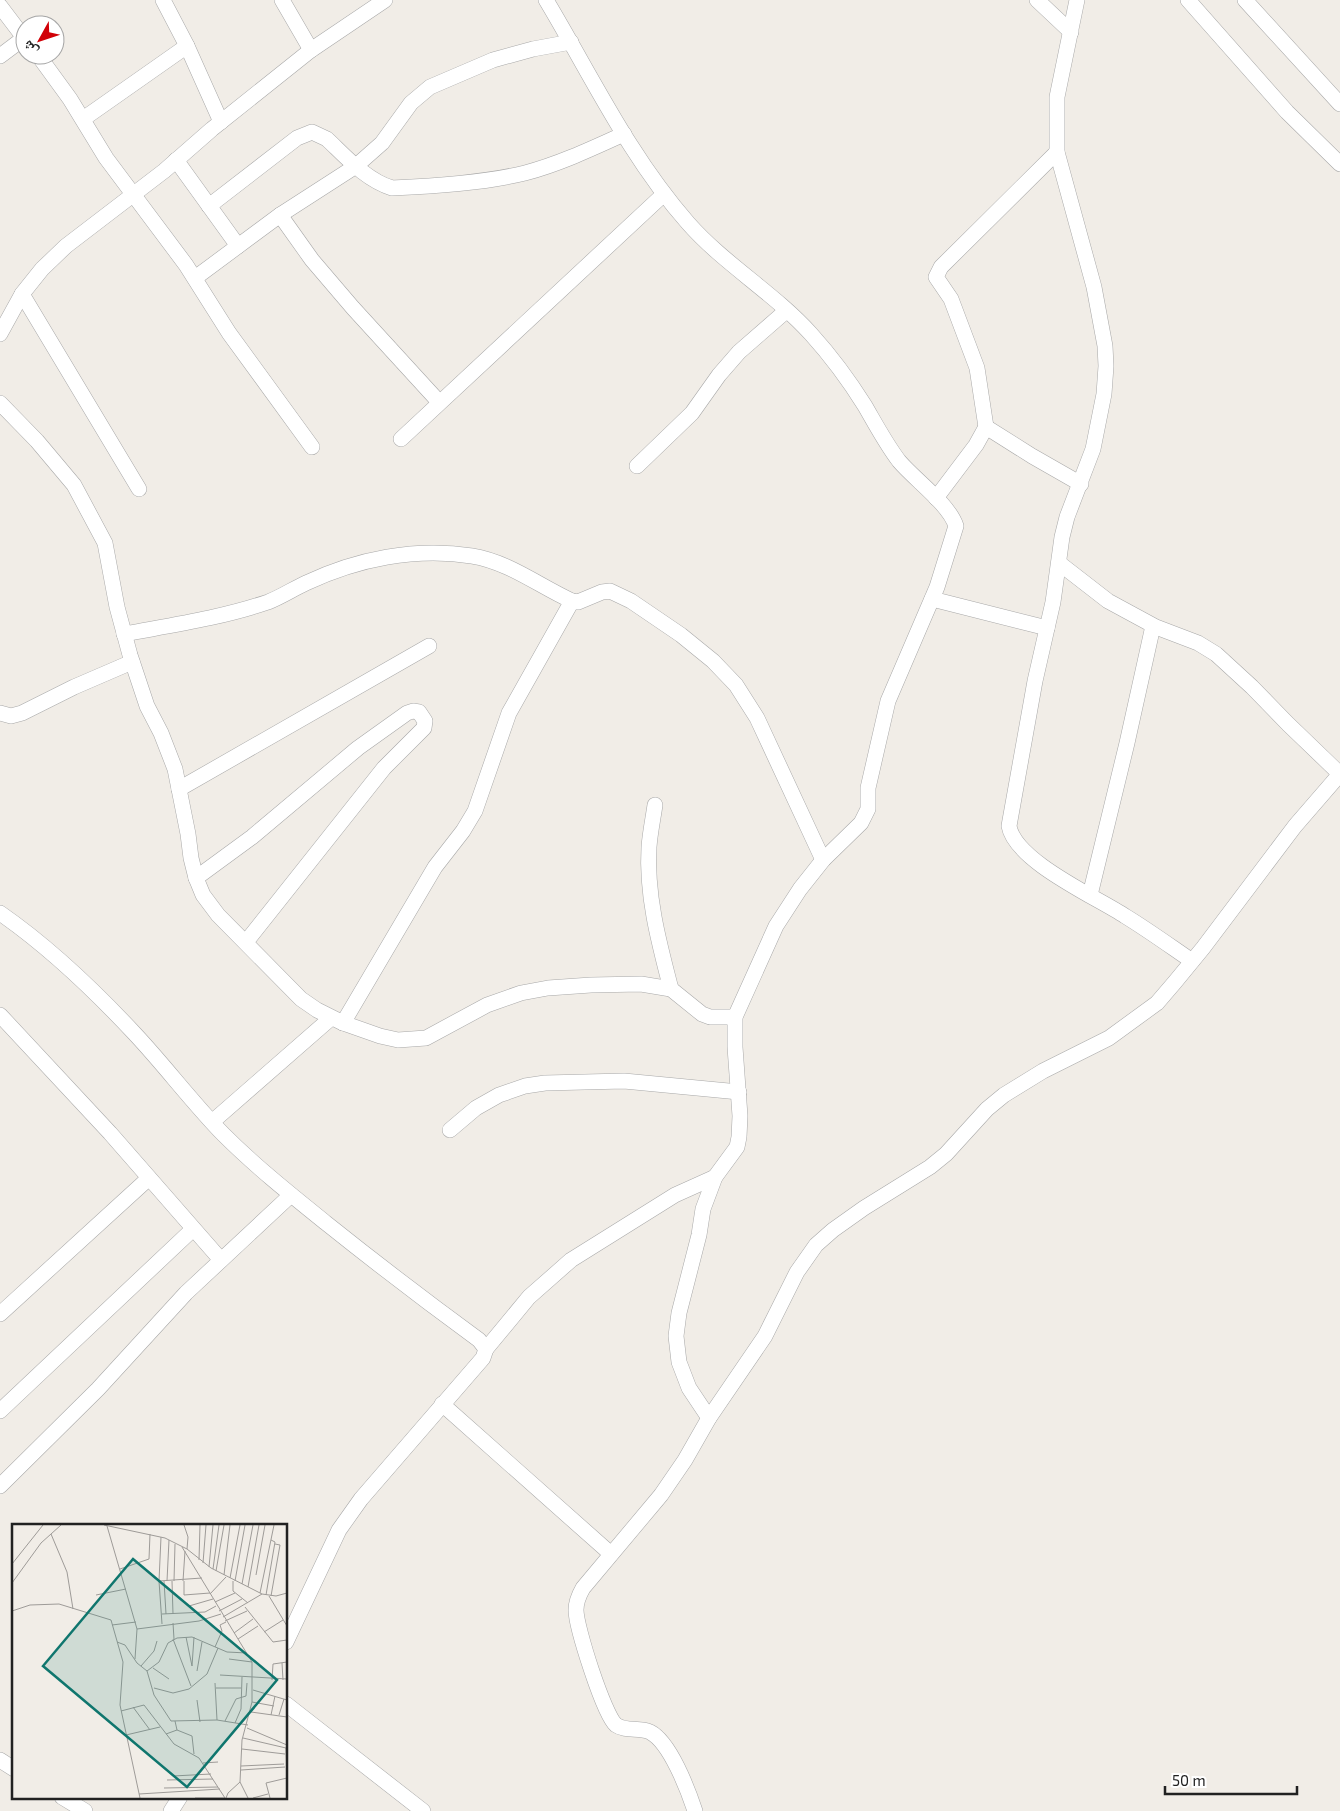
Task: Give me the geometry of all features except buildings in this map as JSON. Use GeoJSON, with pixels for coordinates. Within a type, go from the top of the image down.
{"type":"FeatureCollection","features":[{"type":"Feature","properties":{"kind":"street"},"geometry":{"type":"LineString","coordinates":[[163,0],[187,46],[221,122]]}},
{"type":"Feature","properties":{"kind":"street"},"geometry":{"type":"LineString","coordinates":[[282,0],[311,50]]}},
{"type":"Feature","properties":{"kind":"street"},"geometry":{"type":"LineString","coordinates":[[0,334],[22,294],[42,269],[66,246],[176,160],[311,50],[385,0]]}},
{"type":"Feature","properties":{"kind":"street"},"geometry":{"type":"LineString","coordinates":[[546,0],[610,112],[664,194],[706,242],[786,310],[812,335],[864,405],[899,461],[949,511],[956,526],[938,588],[888,701],[867,796],[868,809],[861,823],[823,860],[800,889],[776,926],[735,1017],[734,1047],[740,1116],[737,1147],[715,1178],[703,1209],[699,1235],[679,1313],[676,1336],[679,1362],[689,1388],[709,1418]]}},
{"type":"Feature","properties":{"kind":"street"},"geometry":{"type":"LineString","coordinates":[[1037,0],[1071,32]]}},
{"type":"Feature","properties":{"kind":"street"},"geometry":{"type":"LineString","coordinates":[[1077,0],[1057,97],[1057,152],[1088,261],[1105,346],[1104,394],[1093,449],[1067,517],[1062,537],[1060,563],[1009,826],[1011,835],[1017,843],[1036,861],[1127,917],[1192,961]]}},
{"type":"Feature","properties":{"kind":"street"},"geometry":{"type":"LineString","coordinates":[[1188,0],[1287,112],[1340,164]]}},
{"type":"Feature","properties":{"kind":"street"},"geometry":{"type":"LineString","coordinates":[[1245,0],[1340,104]]}},
{"type":"Feature","properties":{"kind":"street"},"geometry":{"type":"LineString","coordinates":[[0,6],[15,25]]}},
{"type":"Feature","properties":{"kind":"street"},"geometry":{"type":"LineString","coordinates":[[195,278],[280,215],[356,166],[382,143],[411,103],[430,87],[493,60],[533,49],[571,42]]}},
{"type":"Feature","properties":{"kind":"street"},"geometry":{"type":"LineString","coordinates":[[0,56],[15,45]]}},
{"type":"Feature","properties":{"kind":"street"},"geometry":{"type":"LineString","coordinates":[[83,119],[187,46]]}},
{"type":"Feature","properties":{"kind":"street"},"geometry":{"type":"LineString","coordinates":[[45,65],[83,119],[106,158],[195,278],[229,333],[312,448]]}},
{"type":"Feature","properties":{"kind":"street"},"geometry":{"type":"LineString","coordinates":[[209,206],[288,144],[312,132],[326,139],[356,166],[381,184],[392,188],[484,180],[523,174],[578,155],[624,134]]}},
{"type":"Feature","properties":{"kind":"street"},"geometry":{"type":"LineString","coordinates":[[936,498],[976,445],[986,427],[977,368],[956,310],[936,275],[941,267],[1057,152]]}},
{"type":"Feature","properties":{"kind":"street"},"geometry":{"type":"LineString","coordinates":[[176,160],[238,246]]}},
{"type":"Feature","properties":{"kind":"street"},"geometry":{"type":"LineString","coordinates":[[401,439],[664,194]]}},
{"type":"Feature","properties":{"kind":"street"},"geometry":{"type":"LineString","coordinates":[[280,215],[318,266],[439,402]]}},
{"type":"Feature","properties":{"kind":"street"},"geometry":{"type":"LineString","coordinates":[[22,294],[139,489]]}},
{"type":"Feature","properties":{"kind":"street"},"geometry":{"type":"LineString","coordinates":[[637,466],[692,413],[719,375],[739,352],[786,310]]}},
{"type":"Feature","properties":{"kind":"street"},"geometry":{"type":"LineString","coordinates":[[0,403],[37,441],[74,485],[105,543],[124,634],[132,662],[147,706],[161,733],[175,769],[191,858],[203,895],[218,915],[301,999],[337,1021],[380,1036],[398,1040],[426,1038],[488,1005],[521,993],[548,988],[591,985],[641,984],[671,989],[702,1014],[735,1017]]}},
{"type":"Feature","properties":{"kind":"street"},"geometry":{"type":"LineString","coordinates":[[986,427],[1081,484]]}},
{"type":"Feature","properties":{"kind":"street"},"geometry":{"type":"LineString","coordinates":[[124,634],[213,618],[270,601],[305,583],[347,567],[390,555],[444,553],[474,557],[498,564],[525,576],[572,601],[578,602],[602,592],[610,592],[631,601],[681,635],[713,661],[736,685],[757,718],[823,860]]}},
{"type":"Feature","properties":{"kind":"street"},"geometry":{"type":"LineString","coordinates":[[695,1811],[672,1757],[656,1736],[649,1732],[626,1729],[616,1725],[611,1719],[577,1626],[576,1608],[578,1598],[596,1571],[661,1495],[685,1460],[709,1418],[765,1336],[797,1272],[816,1245],[848,1219],[930,1167],[946,1154],[987,1110],[1004,1095],[1043,1071],[1109,1038],[1157,1002],[1192,961],[1295,826],[1340,774],[1252,686],[1216,654],[1198,643],[1153,626],[1108,601],[1060,563]]}},
{"type":"Feature","properties":{"kind":"street"},"geometry":{"type":"LineString","coordinates":[[932,598],[1047,628]]}},
{"type":"Feature","properties":{"kind":"street"},"geometry":{"type":"LineString","coordinates":[[212,1122],[337,1021],[435,867],[463,831],[475,811],[509,713],[572,601]]}},
{"type":"Feature","properties":{"kind":"street"},"geometry":{"type":"LineString","coordinates":[[1090,895],[1153,626]]}},
{"type":"Feature","properties":{"kind":"street"},"geometry":{"type":"LineString","coordinates":[[179,789],[429,646]]}},
{"type":"Feature","properties":{"kind":"street"},"geometry":{"type":"LineString","coordinates":[[0,713],[11,716],[22,713],[74,687],[132,662]]}},
{"type":"Feature","properties":{"kind":"street"},"geometry":{"type":"LineString","coordinates":[[196,878],[252,837],[358,748],[408,713],[413,711],[419,712],[425,721],[424,728],[384,768],[246,942]]}},
{"type":"Feature","properties":{"kind":"street"},"geometry":{"type":"LineString","coordinates":[[656,805],[649,848],[650,880],[658,940],[671,989]]}},
{"type":"Feature","properties":{"kind":"street"},"geometry":{"type":"LineString","coordinates":[[0,912],[44,946],[101,1000],[134,1033],[212,1122],[249,1159],[291,1195],[479,1340],[486,1349]]}},
{"type":"Feature","properties":{"kind":"street"},"geometry":{"type":"LineString","coordinates":[[0,1015],[110,1133],[192,1230],[221,1260]]}},
{"type":"Feature","properties":{"kind":"street"},"geometry":{"type":"LineString","coordinates":[[450,1130],[476,1108],[499,1095],[525,1086],[545,1083],[624,1081],[739,1092]]}},
{"type":"Feature","properties":{"kind":"street"},"geometry":{"type":"LineString","coordinates":[[0,1314],[149,1178]]}},
{"type":"Feature","properties":{"kind":"street"},"geometry":{"type":"LineString","coordinates":[[288,1638],[339,1530],[361,1499],[482,1358],[486,1349],[530,1297],[571,1260],[675,1195],[715,1178]]}},
{"type":"Feature","properties":{"kind":"street"},"geometry":{"type":"LineString","coordinates":[[0,1486],[98,1389],[186,1293],[291,1195]]}},
{"type":"Feature","properties":{"kind":"street"},"geometry":{"type":"LineString","coordinates":[[0,1411],[192,1230]]}},
{"type":"Feature","properties":{"kind":"street"},"geometry":{"type":"LineString","coordinates":[[442,1404],[611,1554]]}},
{"type":"Feature","properties":{"kind":"street"},"geometry":{"type":"LineString","coordinates":[[288,1706],[423,1811]]}},
{"type":"Feature","properties":{"kind":"street"},"geometry":{"type":"LineString","coordinates":[[0,1760],[12,1768]]}},
{"type":"Feature","properties":{"kind":"street"},"geometry":{"type":"LineString","coordinates":[[64,1798],[85,1811]]}},
{"type":"Feature","properties":{"kind":"street"},"geometry":{"type":"LineString","coordinates":[[171,1811],[179,1798]]}}]}
